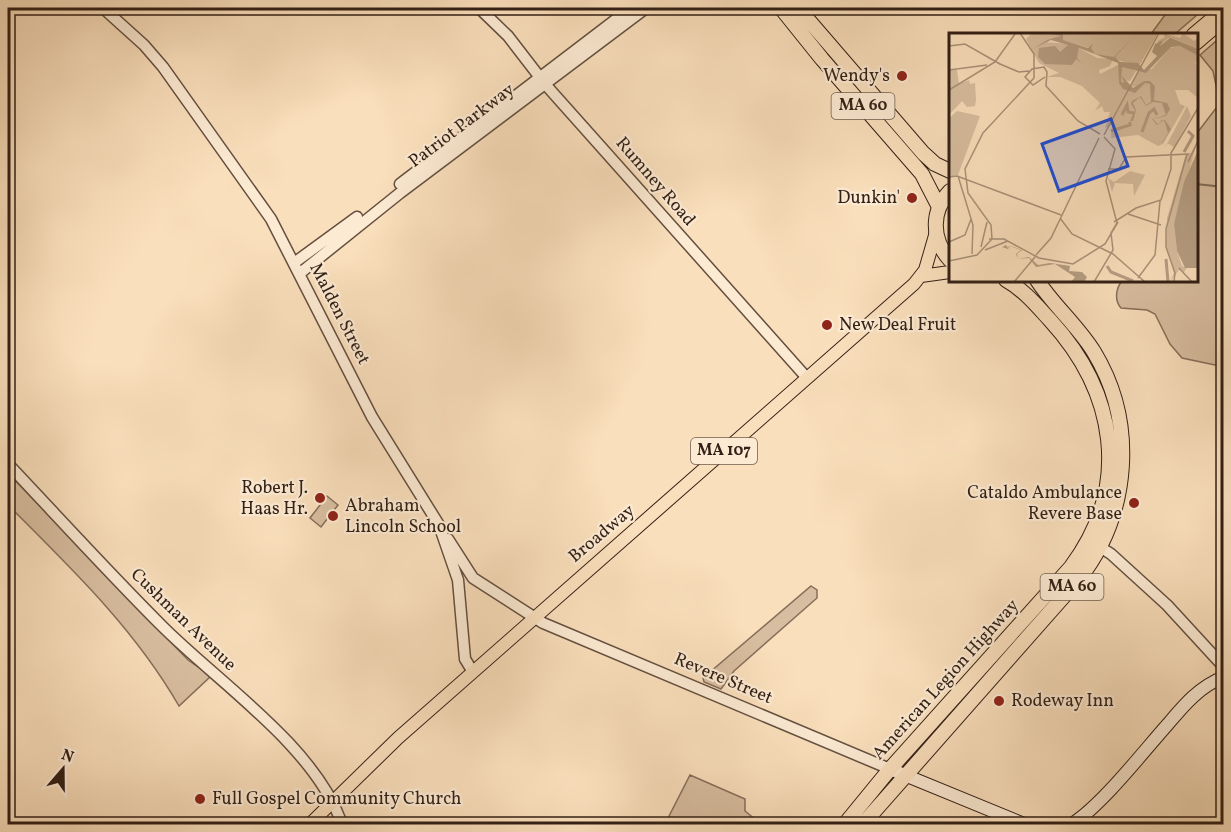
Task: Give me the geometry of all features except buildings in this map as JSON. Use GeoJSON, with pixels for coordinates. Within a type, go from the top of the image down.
{"type":"FeatureCollection","features":[{"type":"Feature","properties":{"kind":"highway","name":"MA 60"},"geometry":{"type":"LineString","coordinates":[[781,8],[922,174],[939,207]]}},
{"type":"Feature","properties":{"kind":"highway","name":"MA 60"},"geometry":{"type":"LineString","coordinates":[[798,8],[923,153],[935,164],[949,170]]}},
{"type":"Feature","properties":{"kind":"highway"},"geometry":{"type":"LineString","coordinates":[[949,194],[939,207],[936,232],[942,249],[949,258]]}},
{"type":"Feature","properties":{"kind":"highway","name":"American Legion Highway"},"geometry":{"type":"LineString","coordinates":[[845,825],[890,769],[1071,567],[1091,535],[1103,501],[1108,470],[1108,440],[1103,409],[1093,380],[1066,338],[1029,297],[1009,282]]}},
{"type":"Feature","properties":{"kind":"highway","name":"American Legion Highway"},"geometry":{"type":"LineString","coordinates":[[863,825],[1079,579],[1100,548],[1113,518],[1122,475],[1122,437],[1116,405],[1108,380],[1094,352],[1039,282]]}},
{"type":"Feature","properties":{"kind":"main road"},"geometry":{"type":"LineString","coordinates":[[1194,33],[1224,8]]}},
{"type":"Feature","properties":{"kind":"main road"},"geometry":{"type":"LineString","coordinates":[[1198,43],[1224,20]]}},
{"type":"Feature","properties":{"kind":"main road","name":"Broadway"},"geometry":{"type":"LineString","coordinates":[[310,825],[398,738],[921,276],[936,232]]}},
{"type":"Feature","properties":{"kind":"main road"},"geometry":{"type":"LineString","coordinates":[[921,276],[949,272]]}},
{"type":"Feature","properties":{"kind":"main road"},"geometry":{"type":"LineString","coordinates":[[1072,825],[1120,777],[1188,701],[1208,684],[1224,677]]}},
{"type":"Feature","properties":{"kind":"main road","name":"Revere Street"},"geometry":{"type":"LineString","coordinates":[[890,769],[1024,825]]}},
{"type":"Feature","properties":{"kind":"street","name":"Malden Street"},"geometry":{"type":"LineString","coordinates":[[103,8],[144,45],[190,102],[271,219],[372,417],[439,525],[458,580],[465,659],[473,672]]}},
{"type":"Feature","properties":{"kind":"street","name":"Rumney Road"},"geometry":{"type":"LineString","coordinates":[[479,8],[508,36],[543,80],[807,378]]}},
{"type":"Feature","properties":{"kind":"street","name":"Patriot Parkway"},"geometry":{"type":"LineString","coordinates":[[297,268],[400,193],[631,8]]}},
{"type":"Feature","properties":{"kind":"street","name":"Patriot Parkway"},"geometry":{"type":"LineString","coordinates":[[543,80],[646,8]]}},
{"type":"Feature","properties":{"kind":"street","name":"Cushman Avenue"},"geometry":{"type":"LineString","coordinates":[[8,464],[162,626],[297,753],[333,801]]}},
{"type":"Feature","properties":{"kind":"street","name":"Revere Street"},"geometry":{"type":"LineString","coordinates":[[439,525],[473,578],[534,618],[555,629],[890,769]]}},
{"type":"Feature","properties":{"kind":"street"},"geometry":{"type":"LineString","coordinates":[[1100,548],[1111,554],[1167,605],[1224,667]]}},
{"type":"Feature","properties":{"kind":"street"},"geometry":{"type":"LineString","coordinates":[[333,801],[340,819],[337,825]]}},
{"type":"Feature","properties":{"kind":"shaded area"},"geometry":{"type":"Polygon","coordinates":[[[1170,8],[1205,8],[1176,33],[1152,33],[1170,8]]]}},
{"type":"Feature","properties":{"kind":"shaded area"},"geometry":{"type":"Polygon","coordinates":[[[1223,35],[1224,363],[1215,365],[1182,358],[1170,344],[1155,314],[1147,310],[1121,308],[1117,301],[1118,287],[1121,282],[1198,282],[1198,132],[1217,107],[1219,99],[1213,71],[1200,55],[1223,35]]]}},
{"type":"Feature","properties":{"kind":"shaded area"},"geometry":{"type":"Polygon","coordinates":[[[8,473],[188,660],[211,676],[179,706],[122,625],[78,576],[8,505],[8,473]]]}},
{"type":"Feature","properties":{"kind":"shaded area"},"geometry":{"type":"Polygon","coordinates":[[[327,496],[338,505],[321,527],[310,518],[327,496]]]}},
{"type":"Feature","properties":{"kind":"shaded area"},"geometry":{"type":"Polygon","coordinates":[[[811,586],[817,590],[817,598],[734,671],[721,689],[704,682],[703,678],[811,586]]]}},
{"type":"Feature","properties":{"kind":"shaded area"},"geometry":{"type":"Polygon","coordinates":[[[690,775],[745,799],[745,811],[761,824],[665,824],[690,775]]]}},
{"type":"Feature","properties":{"kind":"waterway"},"geometry":{"type":"LineString","coordinates":[[1198,184],[1224,187]]}},
{"type":"Feature","properties":{"kind":"place","name":"Wendy's"},"geometry":{"type":"Point","coordinates":[902,76]}},
{"type":"Feature","properties":{"kind":"place","name":"Dunkin'"},"geometry":{"type":"Point","coordinates":[912,198]}},
{"type":"Feature","properties":{"kind":"place","name":"New Deal Fruit"},"geometry":{"type":"Point","coordinates":[827,325]}},
{"type":"Feature","properties":{"kind":"place","name":"Robert J. Haas Hr."},"geometry":{"type":"Point","coordinates":[320,498]}},
{"type":"Feature","properties":{"kind":"place","name":"Cataldo Ambulance Revere Base"},"geometry":{"type":"Point","coordinates":[1134,503]}},
{"type":"Feature","properties":{"kind":"place","name":"Abraham Lincoln School"},"geometry":{"type":"Point","coordinates":[333,516]}},
{"type":"Feature","properties":{"kind":"place","name":"Rodeway Inn"},"geometry":{"type":"Point","coordinates":[999,701]}},
{"type":"Feature","properties":{"kind":"place","name":"Full Gospel Community Church"},"geometry":{"type":"Point","coordinates":[200,799]}}]}
